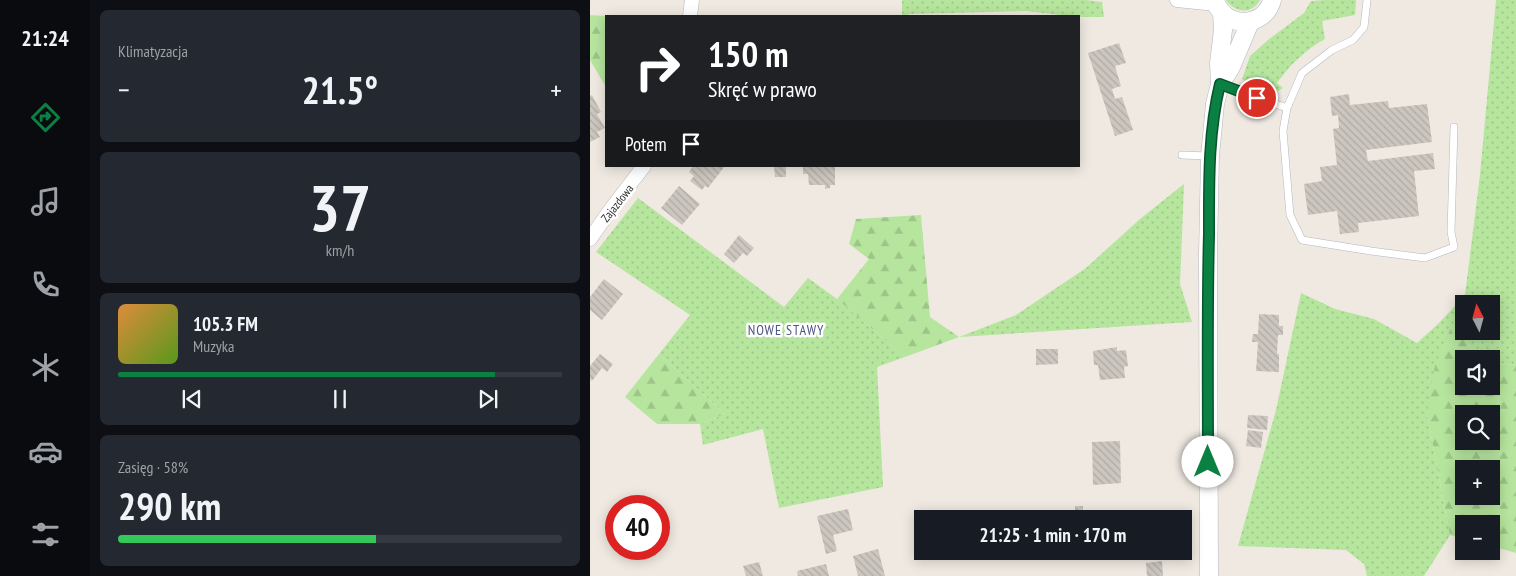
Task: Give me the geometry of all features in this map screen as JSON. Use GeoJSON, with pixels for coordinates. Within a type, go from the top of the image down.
{"type":"FeatureCollection","features":[{"type":"Feature","properties":{"kind":"street"},"geometry":{"type":"LineString","coordinates":[[690,15],[692,0]]}},
{"type":"Feature","properties":{"kind":"street"},"geometry":{"type":"LineString","coordinates":[[1177,0],[1218,6],[1230,19],[1240,22],[1250,22],[1259,18],[1276,2]]}},
{"type":"Feature","properties":{"kind":"street"},"geometry":{"type":"LineString","coordinates":[[1209,576],[1208,254],[1210,156],[1215,104],[1220,84],[1219,63],[1223,30],[1218,6]]}},
{"type":"Feature","properties":{"kind":"street"},"geometry":{"type":"LineString","coordinates":[[1220,84],[1231,67],[1250,22]]}},
{"type":"Feature","properties":{"kind":"street","name":"Zajazdowa"},"geometry":{"type":"LineString","coordinates":[[590,239],[643,167]]}},
{"type":"Feature","properties":{"kind":"lane"},"geometry":{"type":"LineString","coordinates":[[1366,0],[1364,26],[1353,40],[1332,50],[1302,74],[1287,108],[1283,131],[1290,215],[1302,240],[1425,258],[1454,247],[1451,232],[1454,126]]}},
{"type":"Feature","properties":{"kind":"lane"},"geometry":{"type":"LineString","coordinates":[[1220,84],[1287,108]]}},
{"type":"Feature","properties":{"kind":"lane"},"geometry":{"type":"LineString","coordinates":[[1182,155],[1210,156]]}},
{"type":"Feature","properties":{"kind":"green space"},"geometry":{"type":"Polygon","coordinates":[[[902,0],[1086,0],[1102,2],[1104,17],[1080,17],[1080,15],[1026,11],[902,15],[902,0]]]}},
{"type":"Feature","properties":{"kind":"green space"},"geometry":{"type":"Polygon","coordinates":[[[1226,0],[1260,0],[1253,8],[1239,10],[1226,0]]]}},
{"type":"Feature","properties":{"kind":"green space"},"geometry":{"type":"Polygon","coordinates":[[[1356,0],[1355,15],[1322,21],[1325,39],[1304,53],[1287,70],[1277,83],[1283,88],[1275,93],[1266,92],[1242,79],[1250,56],[1304,13],[1311,1],[1356,0]]]}},
{"type":"Feature","properties":{"kind":"green space"},"geometry":{"type":"Polygon","coordinates":[[[1496,0],[1516,0],[1516,365],[1500,363],[1500,350],[1471,350],[1467,340],[1500,340],[1500,295],[1465,295],[1480,175],[1496,0]]]}},
{"type":"Feature","properties":{"kind":"green space"},"geometry":{"type":"Polygon","coordinates":[[[590,15],[605,16],[605,85],[590,60],[590,15]]]}},
{"type":"Feature","properties":{"kind":"green space"},"geometry":{"type":"Polygon","coordinates":[[[1184,184],[1180,284],[1192,322],[959,337],[1016,315],[1086,268],[1140,219],[1184,184]]]}},
{"type":"Feature","properties":{"kind":"green space"},"geometry":{"type":"Polygon","coordinates":[[[638,198],[784,307],[808,278],[837,299],[905,357],[877,367],[883,487],[779,508],[763,429],[703,445],[700,424],[725,414],[659,354],[690,315],[596,252],[638,198]]]}},
{"type":"Feature","properties":{"kind":"green space"},"geometry":{"type":"Polygon","coordinates":[[[921,215],[930,317],[959,337],[905,357],[837,299],[869,259],[849,244],[856,219],[921,215]]]}},
{"type":"Feature","properties":{"kind":"green space"},"geometry":{"type":"Polygon","coordinates":[[[1301,293],[1335,309],[1374,319],[1417,343],[1455,306],[1455,326],[1427,414],[1450,535],[1424,576],[1367,576],[1364,564],[1346,550],[1238,546],[1276,410],[1301,293]]]}},
{"type":"Feature","properties":{"kind":"green space"},"geometry":{"type":"Polygon","coordinates":[[[1455,318],[1455,340],[1467,340],[1471,350],[1455,350],[1455,395],[1500,395],[1500,363],[1516,365],[1516,553],[1500,549],[1500,515],[1455,515],[1455,536],[1450,535],[1427,414],[1435,365],[1455,318]]]}},
{"type":"Feature","properties":{"kind":"green space"},"geometry":{"type":"Polygon","coordinates":[[[659,354],[725,414],[700,424],[657,424],[625,397],[659,354]]]}},
{"type":"Feature","properties":{"kind":"building"},"geometry":{"type":"Polygon","coordinates":[[[1119,43],[1126,63],[1115,66],[1121,86],[1112,89],[1115,99],[1122,97],[1133,130],[1115,136],[1088,53],[1119,43]]]}},
{"type":"Feature","properties":{"kind":"building"},"geometry":{"type":"Polygon","coordinates":[[[1349,94],[1350,105],[1388,101],[1389,108],[1427,104],[1432,142],[1366,150],[1368,161],[1433,153],[1435,169],[1414,171],[1419,216],[1358,223],[1359,232],[1340,234],[1337,211],[1308,215],[1304,184],[1322,181],[1320,167],[1337,165],[1333,129],[1339,128],[1338,115],[1332,116],[1330,97],[1349,94]]]}},
{"type":"Feature","properties":{"kind":"building"},"geometry":{"type":"Polygon","coordinates":[[[592,95],[601,112],[597,114],[605,128],[597,132],[600,137],[590,142],[590,96],[592,95]]]}},
{"type":"Feature","properties":{"kind":"building"},"geometry":{"type":"Polygon","coordinates":[[[692,167],[724,167],[708,188],[705,186],[702,190],[690,181],[694,176],[689,172],[692,167]]]}},
{"type":"Feature","properties":{"kind":"building"},"geometry":{"type":"Polygon","coordinates":[[[774,167],[786,167],[786,177],[775,177],[774,167]]]}},
{"type":"Feature","properties":{"kind":"building"},"geometry":{"type":"Polygon","coordinates":[[[803,167],[835,167],[835,185],[830,185],[830,188],[825,189],[825,185],[809,185],[808,174],[803,174],[803,167]]]}},
{"type":"Feature","properties":{"kind":"building"},"geometry":{"type":"Polygon","coordinates":[[[679,186],[700,204],[682,225],[661,208],[679,186]]]}},
{"type":"Feature","properties":{"kind":"building"},"geometry":{"type":"Polygon","coordinates":[[[739,235],[754,248],[747,256],[743,253],[734,263],[724,254],[739,235]]]}},
{"type":"Feature","properties":{"kind":"building"},"geometry":{"type":"Polygon","coordinates":[[[604,279],[623,294],[602,320],[590,310],[590,297],[604,279]]]}},
{"type":"Feature","properties":{"kind":"building"},"geometry":{"type":"Polygon","coordinates":[[[1259,314],[1279,315],[1279,326],[1283,326],[1283,335],[1278,335],[1277,354],[1279,354],[1279,372],[1256,371],[1258,342],[1252,342],[1253,334],[1258,334],[1259,314]]]}},
{"type":"Feature","properties":{"kind":"building"},"geometry":{"type":"Polygon","coordinates":[[[1117,347],[1117,351],[1126,350],[1128,366],[1124,367],[1125,378],[1100,380],[1098,365],[1094,365],[1093,351],[1117,347]]]}},
{"type":"Feature","properties":{"kind":"building"},"geometry":{"type":"Polygon","coordinates":[[[1036,349],[1058,349],[1058,364],[1036,365],[1036,349]]]}},
{"type":"Feature","properties":{"kind":"building"},"geometry":{"type":"Polygon","coordinates":[[[600,354],[613,364],[607,372],[602,368],[592,381],[590,379],[590,366],[600,354]]]}},
{"type":"Feature","properties":{"kind":"building"},"geometry":{"type":"Polygon","coordinates":[[[1248,415],[1268,416],[1267,430],[1247,428],[1248,415]]]}},
{"type":"Feature","properties":{"kind":"building"},"geometry":{"type":"Polygon","coordinates":[[[1248,430],[1263,432],[1261,448],[1246,446],[1248,430]]]}},
{"type":"Feature","properties":{"kind":"building"},"geometry":{"type":"Polygon","coordinates":[[[1120,441],[1121,483],[1093,485],[1092,442],[1120,441]]]}},
{"type":"Feature","properties":{"kind":"building"},"geometry":{"type":"Polygon","coordinates":[[[1075,506],[1083,506],[1083,510],[1075,510],[1075,506]]]}},
{"type":"Feature","properties":{"kind":"building"},"geometry":{"type":"Polygon","coordinates":[[[848,509],[853,530],[833,535],[837,551],[826,554],[817,516],[848,509]]]}},
{"type":"Feature","properties":{"kind":"building"},"geometry":{"type":"Polygon","coordinates":[[[878,549],[885,576],[858,576],[853,556],[878,549]]]}},
{"type":"Feature","properties":{"kind":"building"},"geometry":{"type":"Polygon","coordinates":[[[1162,561],[1163,576],[1147,576],[1146,563],[1162,561]]]}},
{"type":"Feature","properties":{"kind":"building"},"geometry":{"type":"Polygon","coordinates":[[[759,562],[763,576],[746,576],[743,566],[759,562]]]}},
{"type":"Feature","properties":{"kind":"building"},"geometry":{"type":"Polygon","coordinates":[[[826,564],[829,576],[798,576],[797,571],[826,564]]]}},
{"type":"Feature","properties":{"kind":"district","name":"NOWE STAWY"},"geometry":{"type":"Point","coordinates":[786,330]}},
{"type":"Feature","properties":{"kind":"route"},"geometry":{"type":"LineString","coordinates":[[1208,462],[1208,254],[1210,156],[1215,104],[1220,84],[1257,98]]}}]}
